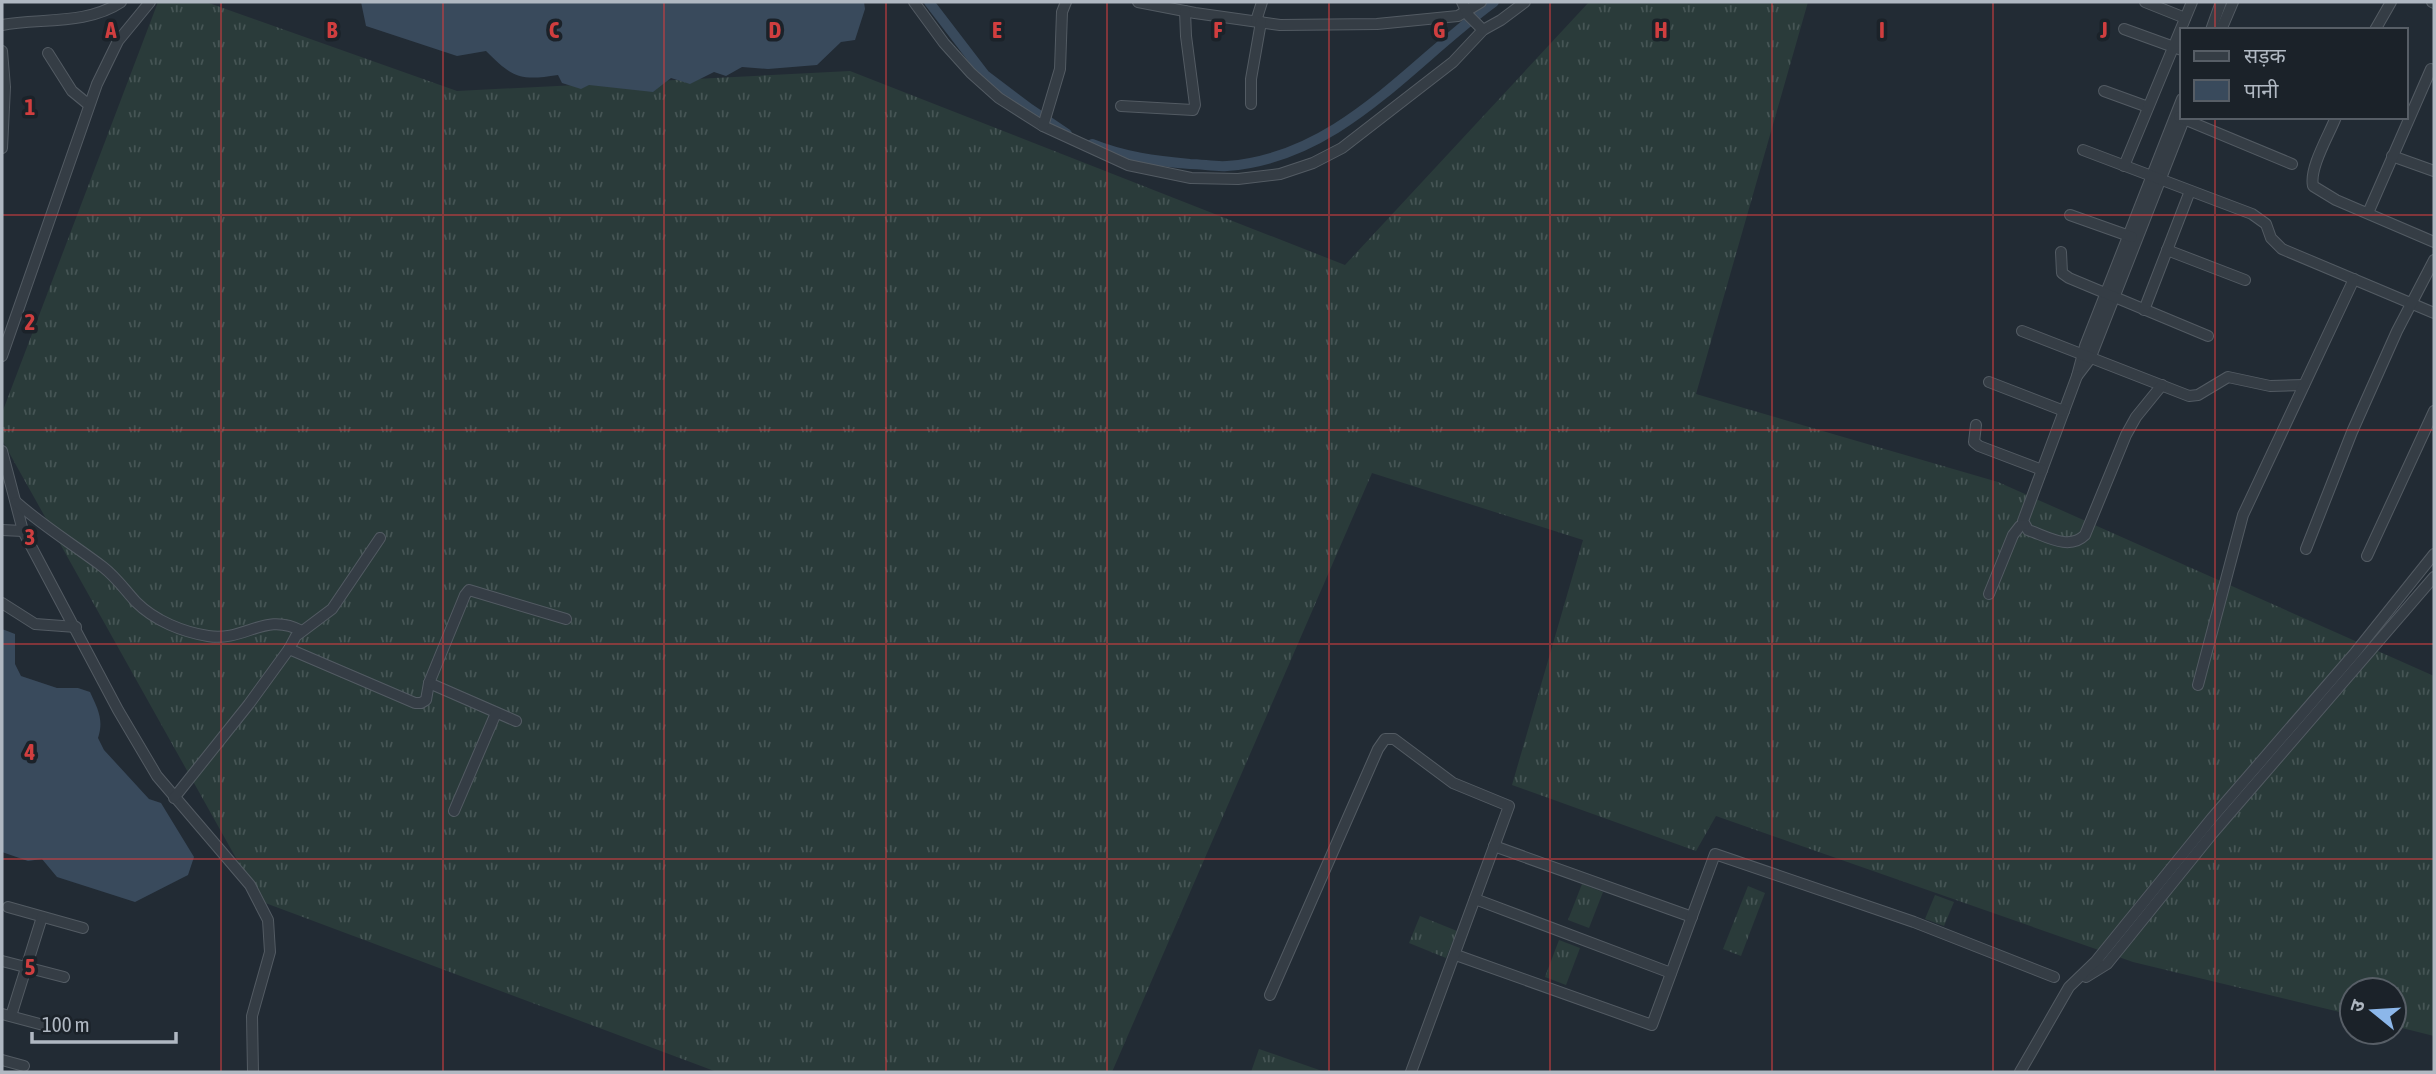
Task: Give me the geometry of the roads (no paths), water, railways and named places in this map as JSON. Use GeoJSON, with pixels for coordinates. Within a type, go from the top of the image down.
{"type":"FeatureCollection","features":[{"type":"Feature","properties":{"kind":"street"},"geometry":{"type":"LineString","coordinates":[[2,25],[28,20],[61,20],[107,10],[121,2]]}},
{"type":"Feature","properties":{"kind":"street"},"geometry":{"type":"LineString","coordinates":[[2,356],[106,62],[118,41],[150,2]]}},
{"type":"Feature","properties":{"kind":"street"},"geometry":{"type":"LineString","coordinates":[[914,2],[944,43],[971,73],[999,98],[1128,165],[1191,178],[1238,179],[1279,174],[1313,163],[1342,148],[1453,62],[1483,30],[1525,2]]}},
{"type":"Feature","properties":{"kind":"street"},"geometry":{"type":"LineString","coordinates":[[1044,121],[1060,69],[1062,12],[1066,2]]}},
{"type":"Feature","properties":{"kind":"street"},"geometry":{"type":"LineString","coordinates":[[1139,2],[1280,25],[1377,24],[1458,16],[1481,2]]}},
{"type":"Feature","properties":{"kind":"street"},"geometry":{"type":"LineString","coordinates":[[1251,104],[1251,79],[1262,2]]}},
{"type":"Feature","properties":{"kind":"street"},"geometry":{"type":"LineString","coordinates":[[2145,2],[2185,18]]}},
{"type":"Feature","properties":{"kind":"street"},"geometry":{"type":"LineString","coordinates":[[2183,28],[2192,2]]}},
{"type":"Feature","properties":{"kind":"street"},"geometry":{"type":"LineString","coordinates":[[2212,28],[2221,2]]}},
{"type":"Feature","properties":{"kind":"street"},"geometry":{"type":"LineString","coordinates":[[2222,28],[2233,2]]}},
{"type":"Feature","properties":{"kind":"street"},"geometry":{"type":"LineString","coordinates":[[2376,28],[2391,2]]}},
{"type":"Feature","properties":{"kind":"street"},"geometry":{"type":"LineString","coordinates":[[1121,106],[1193,110],[1195,105],[1179,7]]}},
{"type":"Feature","properties":{"kind":"street"},"geometry":{"type":"LineString","coordinates":[[1468,12],[1483,30]]}},
{"type":"Feature","properties":{"kind":"street"},"geometry":{"type":"LineString","coordinates":[[2124,29],[2178,49],[2148,107],[2124,166]]}},
{"type":"Feature","properties":{"kind":"street"},"geometry":{"type":"LineString","coordinates":[[2,51],[2,148]]}},
{"type":"Feature","properties":{"kind":"street"},"geometry":{"type":"LineString","coordinates":[[48,53],[72,91],[89,105]]}},
{"type":"Feature","properties":{"kind":"street"},"geometry":{"type":"LineString","coordinates":[[2368,213],[2431,69]]}},
{"type":"Feature","properties":{"kind":"street"},"geometry":{"type":"LineString","coordinates":[[2104,91],[2148,107]]}},
{"type":"Feature","properties":{"kind":"street"},"geometry":{"type":"LineString","coordinates":[[2133,237],[2150,176],[2181,119]]}},
{"type":"Feature","properties":{"kind":"street"},"geometry":{"type":"LineString","coordinates":[[2162,385],[2136,417],[2126,435],[2085,535],[2078,542],[2069,543],[2028,530],[2024,525],[2025,514],[2133,237],[2161,180],[2181,119]]}},
{"type":"Feature","properties":{"kind":"street"},"geometry":{"type":"LineString","coordinates":[[2187,119],[2292,164]]}},
{"type":"Feature","properties":{"kind":"street"},"geometry":{"type":"LineString","coordinates":[[2335,119],[2315,165],[2311,178],[2313,186],[2318,191],[2434,242]]}},
{"type":"Feature","properties":{"kind":"street"},"geometry":{"type":"LineString","coordinates":[[2083,150],[2252,214],[2266,224],[2271,237],[2282,249],[2434,313]]}},
{"type":"Feature","properties":{"kind":"street"},"geometry":{"type":"LineString","coordinates":[[2392,156],[2434,172]]}},
{"type":"Feature","properties":{"kind":"street"},"geometry":{"type":"LineString","coordinates":[[2144,310],[2190,191]]}},
{"type":"Feature","properties":{"kind":"street"},"geometry":{"type":"LineString","coordinates":[[2070,215],[2133,237]]}},
{"type":"Feature","properties":{"kind":"street"},"geometry":{"type":"LineString","coordinates":[[2167,250],[2245,280]]}},
{"type":"Feature","properties":{"kind":"street"},"geometry":{"type":"LineString","coordinates":[[2061,251],[2062,273],[2069,278],[2208,336]]}},
{"type":"Feature","properties":{"kind":"street"},"geometry":{"type":"LineString","coordinates":[[2306,549],[2352,432],[2434,260]]}},
{"type":"Feature","properties":{"kind":"street"},"geometry":{"type":"LineString","coordinates":[[2198,685],[2243,515],[2354,279]]}},
{"type":"Feature","properties":{"kind":"street"},"geometry":{"type":"LineString","coordinates":[[2022,331],[2189,396],[2206,391],[2228,376],[2270,386],[2304,384]]}},
{"type":"Feature","properties":{"kind":"street"},"geometry":{"type":"LineString","coordinates":[[1989,382],[2064,411]]}},
{"type":"Feature","properties":{"kind":"street"},"geometry":{"type":"LineString","coordinates":[[2367,556],[2434,411]]}},
{"type":"Feature","properties":{"kind":"street"},"geometry":{"type":"LineString","coordinates":[[1976,425],[1974,442],[1979,446],[2042,470]]}},
{"type":"Feature","properties":{"kind":"street"},"geometry":{"type":"LineString","coordinates":[[2,451],[23,531],[118,710],[157,776],[250,885],[268,920],[270,952],[251,1016],[253,1072]]}},
{"type":"Feature","properties":{"kind":"street"},"geometry":{"type":"LineString","coordinates":[[15,500],[104,568],[148,613],[167,623],[212,637],[233,636],[274,623],[291,625],[302,631]]}},
{"type":"Feature","properties":{"kind":"street"},"geometry":{"type":"LineString","coordinates":[[1989,594],[2013,535],[2024,525]]}},
{"type":"Feature","properties":{"kind":"street"},"geometry":{"type":"LineString","coordinates":[[2,530],[23,531]]}},
{"type":"Feature","properties":{"kind":"street"},"geometry":{"type":"LineString","coordinates":[[174,798],[250,704],[296,636],[332,609],[380,538]]}},
{"type":"Feature","properties":{"kind":"street"},"geometry":{"type":"LineString","coordinates":[[2020,1072],[2069,987],[2096,961],[2212,818],[2354,654],[2434,554]]}},
{"type":"Feature","properties":{"kind":"street"},"geometry":{"type":"LineString","coordinates":[[2069,987],[2107,964],[2212,834],[2434,577]]}},
{"type":"Feature","properties":{"kind":"street"},"geometry":{"type":"LineString","coordinates":[[289,649],[421,704],[426,700],[429,683],[469,590],[566,619]]}},
{"type":"Feature","properties":{"kind":"street"},"geometry":{"type":"LineString","coordinates":[[2,603],[35,624],[76,627]]}},
{"type":"Feature","properties":{"kind":"street"},"geometry":{"type":"LineString","coordinates":[[429,683],[516,721]]}},
{"type":"Feature","properties":{"kind":"street"},"geometry":{"type":"LineString","coordinates":[[454,811],[496,713]]}},
{"type":"Feature","properties":{"kind":"street"},"geometry":{"type":"LineString","coordinates":[[1270,995],[1378,749],[1385,739],[1402,743],[1453,783],[1509,806],[1411,1072]]}},
{"type":"Feature","properties":{"kind":"street"},"geometry":{"type":"LineString","coordinates":[[1494,846],[1692,917]]}},
{"type":"Feature","properties":{"kind":"street"},"geometry":{"type":"LineString","coordinates":[[1455,955],[1652,1025],[1715,854],[1914,922],[2054,977]]}},
{"type":"Feature","properties":{"kind":"street"},"geometry":{"type":"LineString","coordinates":[[1475,900],[1671,973]]}},
{"type":"Feature","properties":{"kind":"street"},"geometry":{"type":"LineString","coordinates":[[8,907],[83,928]]}},
{"type":"Feature","properties":{"kind":"street"},"geometry":{"type":"LineString","coordinates":[[42,917],[6,1015],[47,1026]]}},
{"type":"Feature","properties":{"kind":"street"},"geometry":{"type":"LineString","coordinates":[[2,961],[64,977]]}},
{"type":"Feature","properties":{"kind":"street"},"geometry":{"type":"LineString","coordinates":[[2,1060],[24,1066]]}},
{"type":"Feature","properties":{"kind":"water"},"geometry":{"type":"Polygon","coordinates":[[[361,2],[864,2],[865,9],[855,40],[841,42],[817,65],[768,69],[742,67],[726,76],[714,72],[690,84],[671,78],[653,92],[589,85],[581,89],[562,83],[558,75],[535,78],[518,75],[503,67],[486,51],[457,56],[366,26],[361,2]]]}},
{"type":"Feature","properties":{"kind":"water"},"geometry":{"type":"Polygon","coordinates":[[[2,629],[15,634],[15,664],[21,676],[57,688],[78,688],[90,692],[99,715],[98,738],[104,750],[149,799],[161,803],[194,857],[188,875],[135,902],[57,877],[42,859],[28,861],[2,852],[2,629]]]}},
{"type":"Feature","properties":{"kind":"waterway"},"geometry":{"type":"LineString","coordinates":[[929,2],[985,75],[1067,134]]}},
{"type":"Feature","properties":{"kind":"waterway"},"geometry":{"type":"LineString","coordinates":[[1092,144],[1140,158],[1218,166],[1267,159],[1304,146],[1371,104],[1494,2]]}}]}
